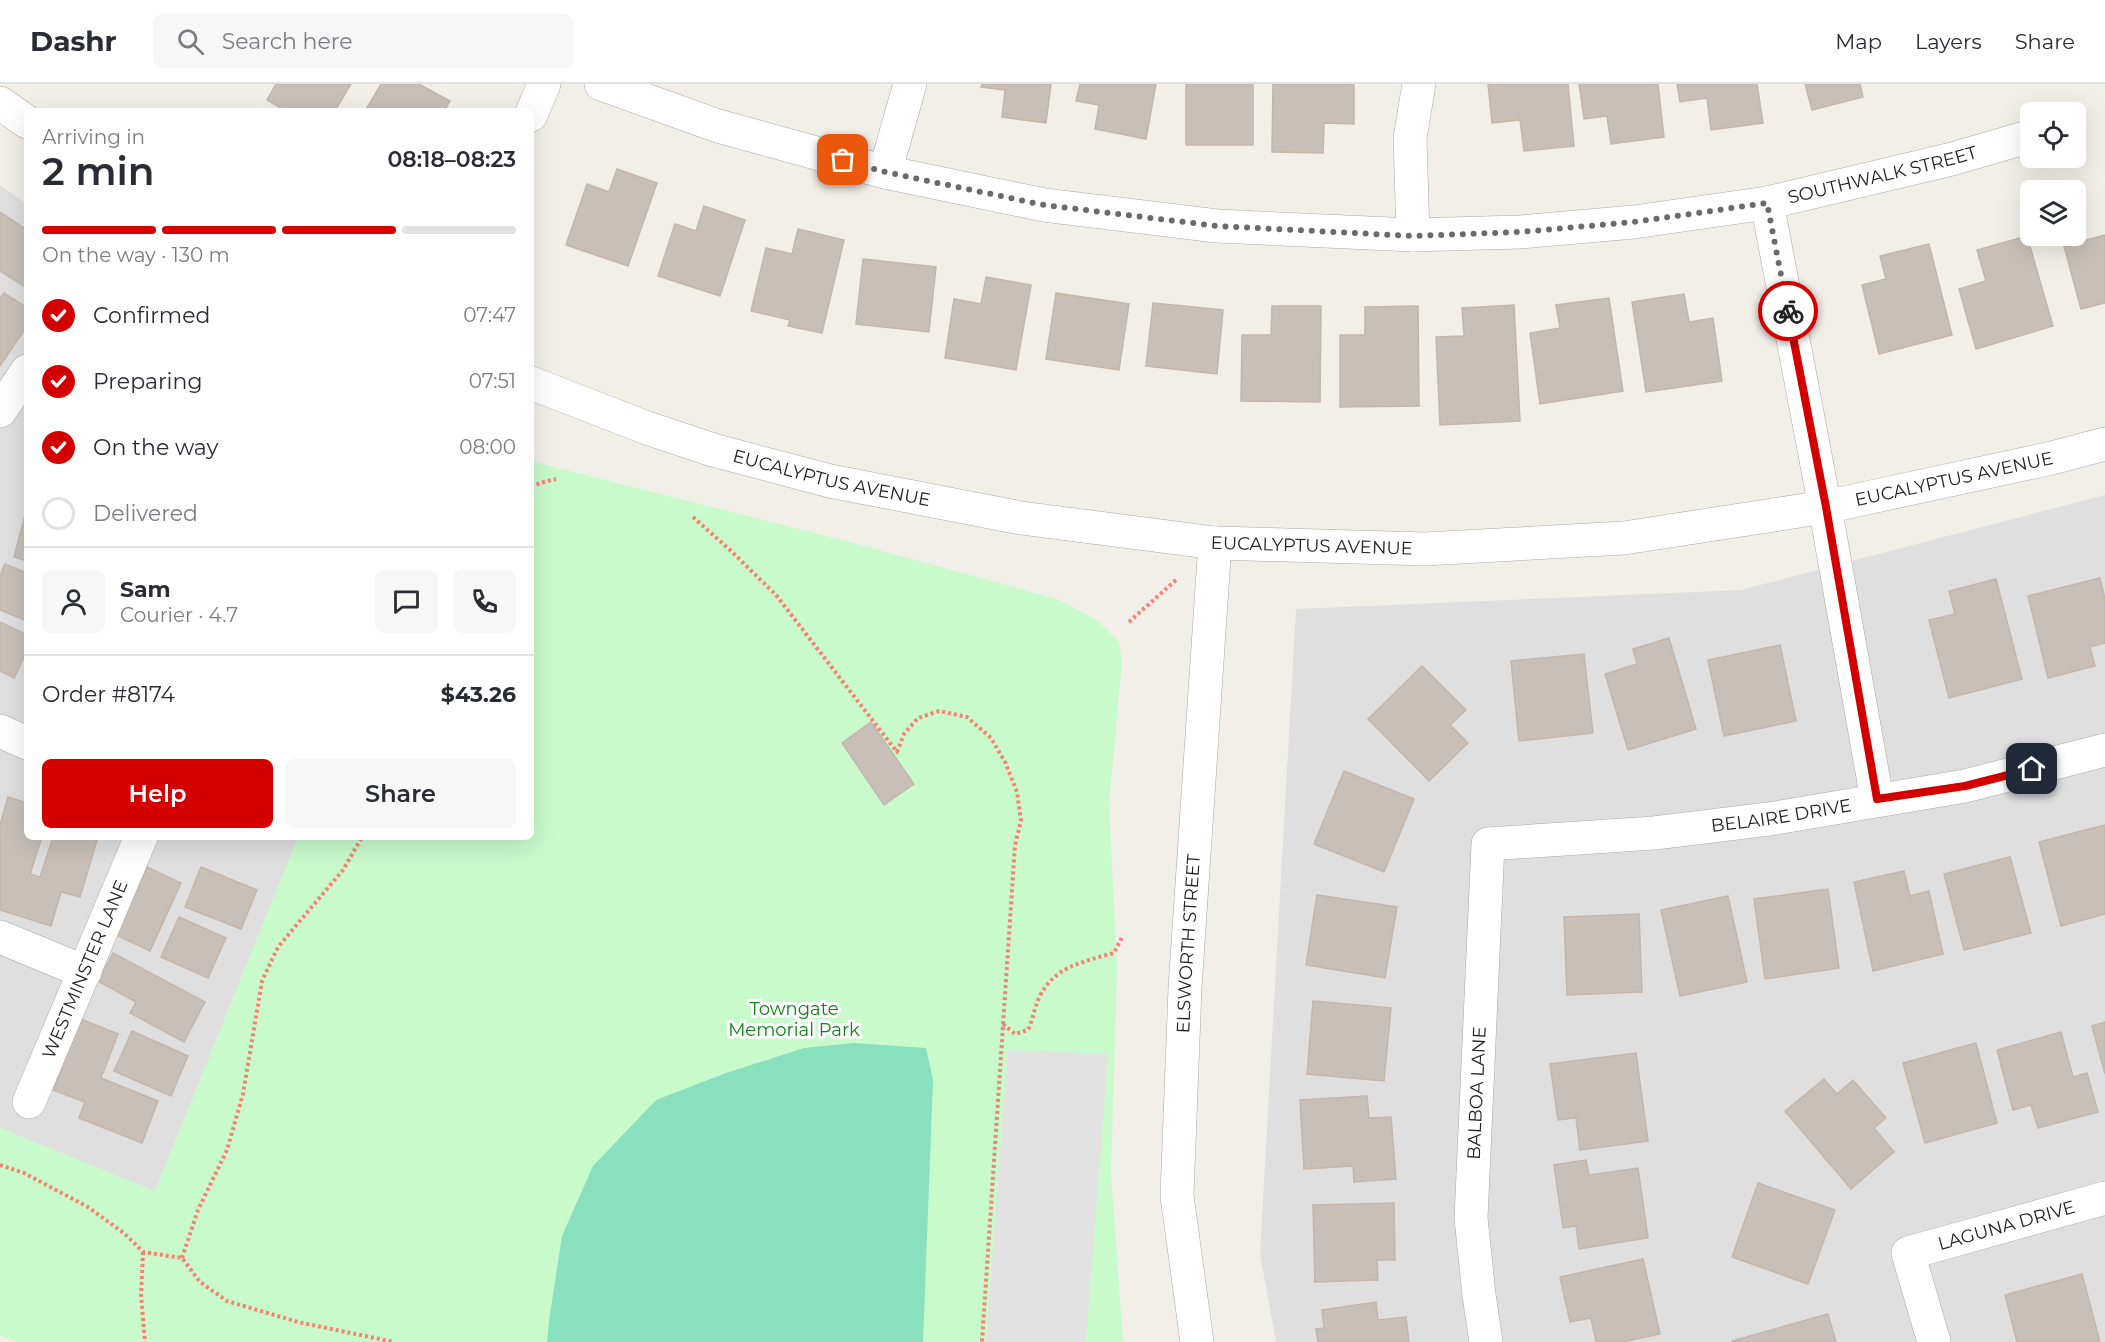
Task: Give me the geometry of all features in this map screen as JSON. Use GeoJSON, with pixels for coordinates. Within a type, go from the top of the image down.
{"type":"FeatureCollection","features":[{"type":"Feature","properties":{"kind":"street"},"geometry":{"type":"LineString","coordinates":[[534,108],[544,84]]}},
{"type":"Feature","properties":{"kind":"street","name":"SOUTHWALK STREET"},"geometry":{"type":"LineString","coordinates":[[601,84],[718,126],[885,172],[1044,205],[1217,226],[1413,236],[1520,232],[1634,222],[1767,203],[1952,159],[2020,139]]}},
{"type":"Feature","properties":{"kind":"street"},"geometry":{"type":"LineString","coordinates":[[885,172],[910,84]]}},
{"type":"Feature","properties":{"kind":"street"},"geometry":{"type":"LineString","coordinates":[[1413,236],[1410,138],[1419,84]]}},
{"type":"Feature","properties":{"kind":"street"},"geometry":{"type":"LineString","coordinates":[[0,103],[24,120]]}},
{"type":"Feature","properties":{"kind":"street"},"geometry":{"type":"LineString","coordinates":[[1767,203],[1826,507],[1877,799]]}},
{"type":"Feature","properties":{"kind":"street","name":"EUCALYPTUS AVENUE"},"geometry":{"type":"LineString","coordinates":[[534,384],[691,443],[830,481],[1021,518],[1215,543],[1425,549],[1624,538],[1826,507],[2105,444]]}},
{"type":"Feature","properties":{"kind":"street","name":"ELSWORTH STREET"},"geometry":{"type":"LineString","coordinates":[[1197,1342],[1177,1196],[1185,988],[1215,543]]}},
{"type":"Feature","properties":{"kind":"street"},"geometry":{"type":"LineString","coordinates":[[0,731],[24,742]]}},
{"type":"Feature","properties":{"kind":"street","name":"BELAIRE DRIVE"},"geometry":{"type":"LineString","coordinates":[[1488,844],[1654,832],[1769,819],[1965,786],[2105,750]]}},
{"type":"Feature","properties":{"kind":"street","name":"WESTMINSTER LANE"},"geometry":{"type":"LineString","coordinates":[[28,1102],[140,840]]}},
{"type":"Feature","properties":{"kind":"street","name":"BALBOA LANE"},"geometry":{"type":"LineString","coordinates":[[1486,1342],[1471,1218],[1488,844]]}},
{"type":"Feature","properties":{"kind":"street"},"geometry":{"type":"LineString","coordinates":[[0,937],[85,972]]}},
{"type":"Feature","properties":{"kind":"street","name":"LAGUNA DRIVE"},"geometry":{"type":"LineString","coordinates":[[1934,1342],[1908,1253],[2105,1198]]}},
{"type":"Feature","properties":{"kind":"path"},"geometry":{"type":"LineString","coordinates":[[534,486],[556,479]]}},
{"type":"Feature","properties":{"kind":"path"},"geometry":{"type":"LineString","coordinates":[[693,517],[776,595],[897,752],[904,734],[918,718],[939,711],[967,717],[991,738],[1005,762],[1017,792],[1021,821],[1015,845],[982,1342]]}},
{"type":"Feature","properties":{"kind":"path"},"geometry":{"type":"LineString","coordinates":[[1129,622],[1215,543]]}},
{"type":"Feature","properties":{"kind":"path"},"geometry":{"type":"LineString","coordinates":[[182,1258],[198,1210],[227,1150],[243,1094],[262,981],[278,947],[343,870],[360,840]]}},
{"type":"Feature","properties":{"kind":"path"},"geometry":{"type":"LineString","coordinates":[[1003,1024],[1015,1034],[1028,1030],[1039,998],[1050,983],[1069,965],[1114,953],[1123,935]]}},
{"type":"Feature","properties":{"kind":"path"},"geometry":{"type":"LineString","coordinates":[[0,1166],[24,1173],[88,1207],[126,1234],[143,1252],[182,1258],[200,1282],[227,1301],[298,1322],[394,1342]]}},
{"type":"Feature","properties":{"kind":"path"},"geometry":{"type":"LineString","coordinates":[[143,1252],[141,1295],[145,1342]]}},
{"type":"Feature","properties":{"kind":"shaded area"},"geometry":{"type":"Polygon","coordinates":[[[0,185],[24,202],[24,840],[297,840],[155,1192],[0,1128],[0,185]]]}},
{"type":"Feature","properties":{"kind":"shaded area"},"geometry":{"type":"Polygon","coordinates":[[[2105,495],[2105,1342],[1276,1342],[1260,1254],[1296,609],[1741,590],[2105,495]]]}},
{"type":"Feature","properties":{"kind":"shaded area"},"geometry":{"type":"Polygon","coordinates":[[[1008,1050],[1108,1054],[1086,1342],[986,1342],[1008,1050]]]}},
{"type":"Feature","properties":{"kind":"green space","name":"Towngate Memorial Park"},"geometry":{"type":"Polygon","coordinates":[[[534,462],[857,544],[1057,599],[1097,620],[1119,642],[1122,662],[1109,805],[1117,967],[1111,1172],[1123,1342],[17,1342],[0,1335],[0,1128],[155,1191],[297,840],[534,840],[534,462]]]}},
{"type":"Feature","properties":{"kind":"green space"},"geometry":{"type":"Polygon","coordinates":[[[854,1043],[926,1048],[933,1080],[923,1342],[547,1342],[562,1236],[593,1166],[656,1100],[726,1073],[804,1048],[854,1043]]]}},
{"type":"Feature","properties":{"kind":"building"},"geometry":{"type":"Polygon","coordinates":[[[276,84],[351,84],[337,108],[281,108],[267,100],[276,84]]]}},
{"type":"Feature","properties":{"kind":"building"},"geometry":{"type":"Polygon","coordinates":[[[381,84],[419,84],[450,101],[446,108],[367,108],[381,84]]]}},
{"type":"Feature","properties":{"kind":"building"},"geometry":{"type":"Polygon","coordinates":[[[982,84],[1051,84],[1046,123],[1002,117],[1005,90],[981,87],[982,84]]]}},
{"type":"Feature","properties":{"kind":"building"},"geometry":{"type":"Polygon","coordinates":[[[1080,84],[1156,84],[1146,139],[1095,129],[1099,105],[1076,101],[1080,84]]]}},
{"type":"Feature","properties":{"kind":"building"},"geometry":{"type":"Polygon","coordinates":[[[1186,84],[1253,84],[1253,145],[1186,145],[1186,84]]]}},
{"type":"Feature","properties":{"kind":"building"},"geometry":{"type":"Polygon","coordinates":[[[1273,84],[1354,84],[1354,124],[1324,123],[1323,153],[1272,152],[1273,84]]]}},
{"type":"Feature","properties":{"kind":"building"},"geometry":{"type":"Polygon","coordinates":[[[1488,84],[1568,84],[1574,146],[1524,151],[1520,120],[1492,123],[1488,84]]]}},
{"type":"Feature","properties":{"kind":"building"},"geometry":{"type":"Polygon","coordinates":[[[1579,84],[1658,84],[1664,137],[1611,144],[1607,116],[1584,119],[1579,84]]]}},
{"type":"Feature","properties":{"kind":"building"},"geometry":{"type":"Polygon","coordinates":[[[1677,84],[1757,84],[1763,123],[1711,130],[1707,98],[1680,102],[1677,84]]]}},
{"type":"Feature","properties":{"kind":"building"},"geometry":{"type":"Polygon","coordinates":[[[1805,84],[1860,84],[1863,97],[1812,110],[1805,84]]]}},
{"type":"Feature","properties":{"kind":"building"},"geometry":{"type":"Polygon","coordinates":[[[617,169],[657,183],[628,266],[566,245],[587,184],[609,192],[617,169]]]}},
{"type":"Feature","properties":{"kind":"building"},"geometry":{"type":"Polygon","coordinates":[[[704,206],[745,220],[720,296],[658,276],[675,224],[696,231],[704,206]]]}},
{"type":"Feature","properties":{"kind":"building"},"geometry":{"type":"Polygon","coordinates":[[[0,212],[24,228],[24,286],[0,271],[0,212]]]}},
{"type":"Feature","properties":{"kind":"building"},"geometry":{"type":"Polygon","coordinates":[[[798,229],[844,240],[822,333],[788,326],[790,320],[751,311],[766,248],[792,254],[798,229]]]}},
{"type":"Feature","properties":{"kind":"building"},"geometry":{"type":"Polygon","coordinates":[[[2105,235],[2105,303],[2081,309],[2064,246],[2086,246],[2086,240],[2105,235]]]}},
{"type":"Feature","properties":{"kind":"building"},"geometry":{"type":"Polygon","coordinates":[[[2020,238],[2020,246],[2030,246],[2053,326],[1976,349],[1959,289],[1986,281],[1977,250],[2020,238]]]}},
{"type":"Feature","properties":{"kind":"building"},"geometry":{"type":"Polygon","coordinates":[[[1929,244],[1952,335],[1879,354],[1862,285],[1886,279],[1880,256],[1929,244]]]}},
{"type":"Feature","properties":{"kind":"building"},"geometry":{"type":"Polygon","coordinates":[[[863,259],[936,267],[929,332],[856,324],[863,259]]]}},
{"type":"Feature","properties":{"kind":"building"},"geometry":{"type":"Polygon","coordinates":[[[986,277],[1031,285],[1016,370],[945,358],[954,299],[981,304],[986,277]]]}},
{"type":"Feature","properties":{"kind":"building"},"geometry":{"type":"Polygon","coordinates":[[[4,293],[24,306],[24,330],[0,366],[0,298],[4,293]]]}},
{"type":"Feature","properties":{"kind":"building"},"geometry":{"type":"Polygon","coordinates":[[[1056,293],[1129,304],[1119,370],[1046,359],[1056,293]]]}},
{"type":"Feature","properties":{"kind":"building"},"geometry":{"type":"Polygon","coordinates":[[[1684,294],[1689,322],[1713,318],[1722,381],[1646,392],[1632,302],[1684,294]]]}},
{"type":"Feature","properties":{"kind":"building"},"geometry":{"type":"Polygon","coordinates":[[[1609,298],[1623,391],[1540,404],[1530,333],[1560,328],[1556,305],[1609,298]]]}},
{"type":"Feature","properties":{"kind":"building"},"geometry":{"type":"Polygon","coordinates":[[[1153,303],[1223,310],[1217,374],[1146,366],[1153,303]]]}},
{"type":"Feature","properties":{"kind":"building"},"geometry":{"type":"Polygon","coordinates":[[[1514,305],[1520,421],[1440,425],[1436,337],[1464,336],[1462,308],[1514,305]]]}},
{"type":"Feature","properties":{"kind":"building"},"geometry":{"type":"Polygon","coordinates":[[[1272,306],[1321,306],[1320,402],[1241,401],[1242,335],[1271,335],[1272,306]]]}},
{"type":"Feature","properties":{"kind":"building"},"geometry":{"type":"Polygon","coordinates":[[[1418,306],[1419,406],[1340,407],[1340,335],[1365,335],[1365,307],[1418,306]]]}},
{"type":"Feature","properties":{"kind":"building"},"geometry":{"type":"Polygon","coordinates":[[[24,519],[24,560],[14,557],[24,519]]]}},
{"type":"Feature","properties":{"kind":"building"},"geometry":{"type":"Polygon","coordinates":[[[5,564],[24,572],[24,620],[0,610],[0,576],[5,564]]]}},
{"type":"Feature","properties":{"kind":"building"},"geometry":{"type":"Polygon","coordinates":[[[2100,578],[2105,599],[2105,643],[2090,647],[2095,666],[2048,678],[2028,596],[2100,578]]]}},
{"type":"Feature","properties":{"kind":"building"},"geometry":{"type":"Polygon","coordinates":[[[1996,579],[2022,679],[1949,698],[1929,620],[1955,614],[1949,591],[1996,579]]]}},
{"type":"Feature","properties":{"kind":"building"},"geometry":{"type":"Polygon","coordinates":[[[0,622],[24,634],[24,657],[14,678],[0,671],[0,622]]]}},
{"type":"Feature","properties":{"kind":"building"},"geometry":{"type":"Polygon","coordinates":[[[1669,638],[1696,729],[1628,750],[1605,674],[1637,664],[1633,649],[1669,638]]]}},
{"type":"Feature","properties":{"kind":"building"},"geometry":{"type":"Polygon","coordinates":[[[1780,645],[1796,721],[1724,736],[1708,660],[1780,645]]]}},
{"type":"Feature","properties":{"kind":"building"},"geometry":{"type":"Polygon","coordinates":[[[1584,654],[1593,733],[1519,741],[1511,661],[1584,654]]]}},
{"type":"Feature","properties":{"kind":"building"},"geometry":{"type":"Polygon","coordinates":[[[1422,666],[1466,710],[1450,725],[1468,743],[1429,781],[1368,719],[1422,666]]]}},
{"type":"Feature","properties":{"kind":"building"},"geometry":{"type":"Polygon","coordinates":[[[871,722],[914,784],[884,805],[842,743],[871,722]]]}},
{"type":"Feature","properties":{"kind":"building"},"geometry":{"type":"Polygon","coordinates":[[[1344,771],[1414,799],[1384,872],[1314,844],[1344,771]]]}},
{"type":"Feature","properties":{"kind":"building"},"geometry":{"type":"Polygon","coordinates":[[[8,797],[24,802],[24,840],[41,840],[30,874],[40,877],[52,840],[97,840],[80,897],[61,892],[51,926],[0,910],[0,825],[8,797]]]}},
{"type":"Feature","properties":{"kind":"building"},"geometry":{"type":"Polygon","coordinates":[[[2105,825],[2105,914],[2061,926],[2039,842],[2105,825]]]}},
{"type":"Feature","properties":{"kind":"building"},"geometry":{"type":"Polygon","coordinates":[[[2010,857],[2031,933],[1964,950],[1944,874],[2010,857]]]}},
{"type":"Feature","properties":{"kind":"building"},"geometry":{"type":"Polygon","coordinates":[[[147,867],[181,883],[150,951],[116,935],[147,867]]]}},
{"type":"Feature","properties":{"kind":"building"},"geometry":{"type":"Polygon","coordinates":[[[201,867],[257,890],[241,929],[185,907],[201,867]]]}},
{"type":"Feature","properties":{"kind":"building"},"geometry":{"type":"Polygon","coordinates":[[[1904,871],[1910,896],[1929,891],[1943,954],[1873,971],[1854,882],[1904,871]]]}},
{"type":"Feature","properties":{"kind":"building"},"geometry":{"type":"Polygon","coordinates":[[[1828,889],[1839,968],[1765,979],[1754,899],[1828,889]]]}},
{"type":"Feature","properties":{"kind":"building"},"geometry":{"type":"Polygon","coordinates":[[[1317,895],[1397,907],[1385,978],[1306,965],[1317,895]]]}},
{"type":"Feature","properties":{"kind":"building"},"geometry":{"type":"Polygon","coordinates":[[[1728,896],[1747,982],[1680,996],[1661,910],[1728,896]]]}},
{"type":"Feature","properties":{"kind":"building"},"geometry":{"type":"Polygon","coordinates":[[[1639,914],[1642,992],[1567,995],[1564,917],[1639,914]]]}},
{"type":"Feature","properties":{"kind":"building"},"geometry":{"type":"Polygon","coordinates":[[[179,917],[226,938],[208,978],[161,957],[179,917]]]}},
{"type":"Feature","properties":{"kind":"building"},"geometry":{"type":"Polygon","coordinates":[[[113,953],[205,1002],[184,1042],[130,1013],[136,1002],[98,981],[113,953]]]}},
{"type":"Feature","properties":{"kind":"building"},"geometry":{"type":"Polygon","coordinates":[[[1313,1001],[1391,1008],[1384,1081],[1307,1074],[1313,1001]]]}},
{"type":"Feature","properties":{"kind":"building"},"geometry":{"type":"Polygon","coordinates":[[[81,1019],[118,1034],[101,1078],[158,1101],[142,1143],[79,1118],[85,1102],[53,1090],[81,1019]]]}},
{"type":"Feature","properties":{"kind":"building"},"geometry":{"type":"Polygon","coordinates":[[[2105,1022],[2105,1074],[2092,1026],[2105,1022]]]}},
{"type":"Feature","properties":{"kind":"building"},"geometry":{"type":"Polygon","coordinates":[[[132,1031],[188,1056],[171,1096],[114,1071],[132,1031]]]}},
{"type":"Feature","properties":{"kind":"building"},"geometry":{"type":"Polygon","coordinates":[[[2061,1032],[2073,1077],[2087,1073],[2098,1112],[2038,1128],[2031,1105],[2013,1110],[1997,1050],[2061,1032]]]}},
{"type":"Feature","properties":{"kind":"building"},"geometry":{"type":"Polygon","coordinates":[[[1976,1043],[1997,1123],[1925,1143],[1903,1063],[1976,1043]]]}},
{"type":"Feature","properties":{"kind":"building"},"geometry":{"type":"Polygon","coordinates":[[[1636,1053],[1648,1141],[1580,1150],[1576,1118],[1558,1120],[1550,1064],[1636,1053]]]}},
{"type":"Feature","properties":{"kind":"building"},"geometry":{"type":"Polygon","coordinates":[[[1824,1079],[1837,1094],[1853,1080],[1886,1118],[1874,1128],[1894,1152],[1851,1189],[1785,1111],[1824,1079]]]}},
{"type":"Feature","properties":{"kind":"building"},"geometry":{"type":"Polygon","coordinates":[[[1367,1096],[1369,1118],[1391,1117],[1396,1179],[1354,1182],[1353,1166],[1304,1169],[1300,1100],[1367,1096]]]}},
{"type":"Feature","properties":{"kind":"building"},"geometry":{"type":"Polygon","coordinates":[[[1586,1160],[1589,1175],[1638,1168],[1648,1238],[1579,1249],[1576,1226],[1563,1228],[1554,1165],[1586,1160]]]}},
{"type":"Feature","properties":{"kind":"building"},"geometry":{"type":"Polygon","coordinates":[[[1758,1183],[1835,1210],[1808,1284],[1732,1257],[1758,1183]]]}},
{"type":"Feature","properties":{"kind":"building"},"geometry":{"type":"Polygon","coordinates":[[[1394,1203],[1395,1260],[1377,1260],[1378,1280],[1315,1282],[1313,1205],[1394,1203]]]}},
{"type":"Feature","properties":{"kind":"building"},"geometry":{"type":"Polygon","coordinates":[[[1643,1259],[1660,1334],[1622,1342],[1596,1342],[1591,1318],[1570,1322],[1560,1277],[1643,1259]]]}},
{"type":"Feature","properties":{"kind":"building"},"geometry":{"type":"Polygon","coordinates":[[[2082,1274],[2100,1342],[2017,1342],[2005,1295],[2082,1274]]]}},
{"type":"Feature","properties":{"kind":"building"},"geometry":{"type":"Polygon","coordinates":[[[1376,1302],[1378,1320],[1406,1317],[1409,1342],[1318,1342],[1316,1329],[1324,1328],[1322,1310],[1376,1302]]]}},
{"type":"Feature","properties":{"kind":"building"},"geometry":{"type":"Polygon","coordinates":[[[1828,1314],[1836,1342],[1732,1342],[1732,1341],[1828,1314]]]}},
{"type":"Feature","properties":{"kind":"way so far"},"geometry":{"type":"LineString","coordinates":[[843,160],[885,172],[1044,205],[1217,226],[1413,236],[1520,232],[1634,222],[1767,203],[1788,311]]}},
{"type":"Feature","properties":{"kind":"route"},"geometry":{"type":"LineString","coordinates":[[1788,311],[1826,507],[1877,799],[1965,786],[2032,769]]}}]}
